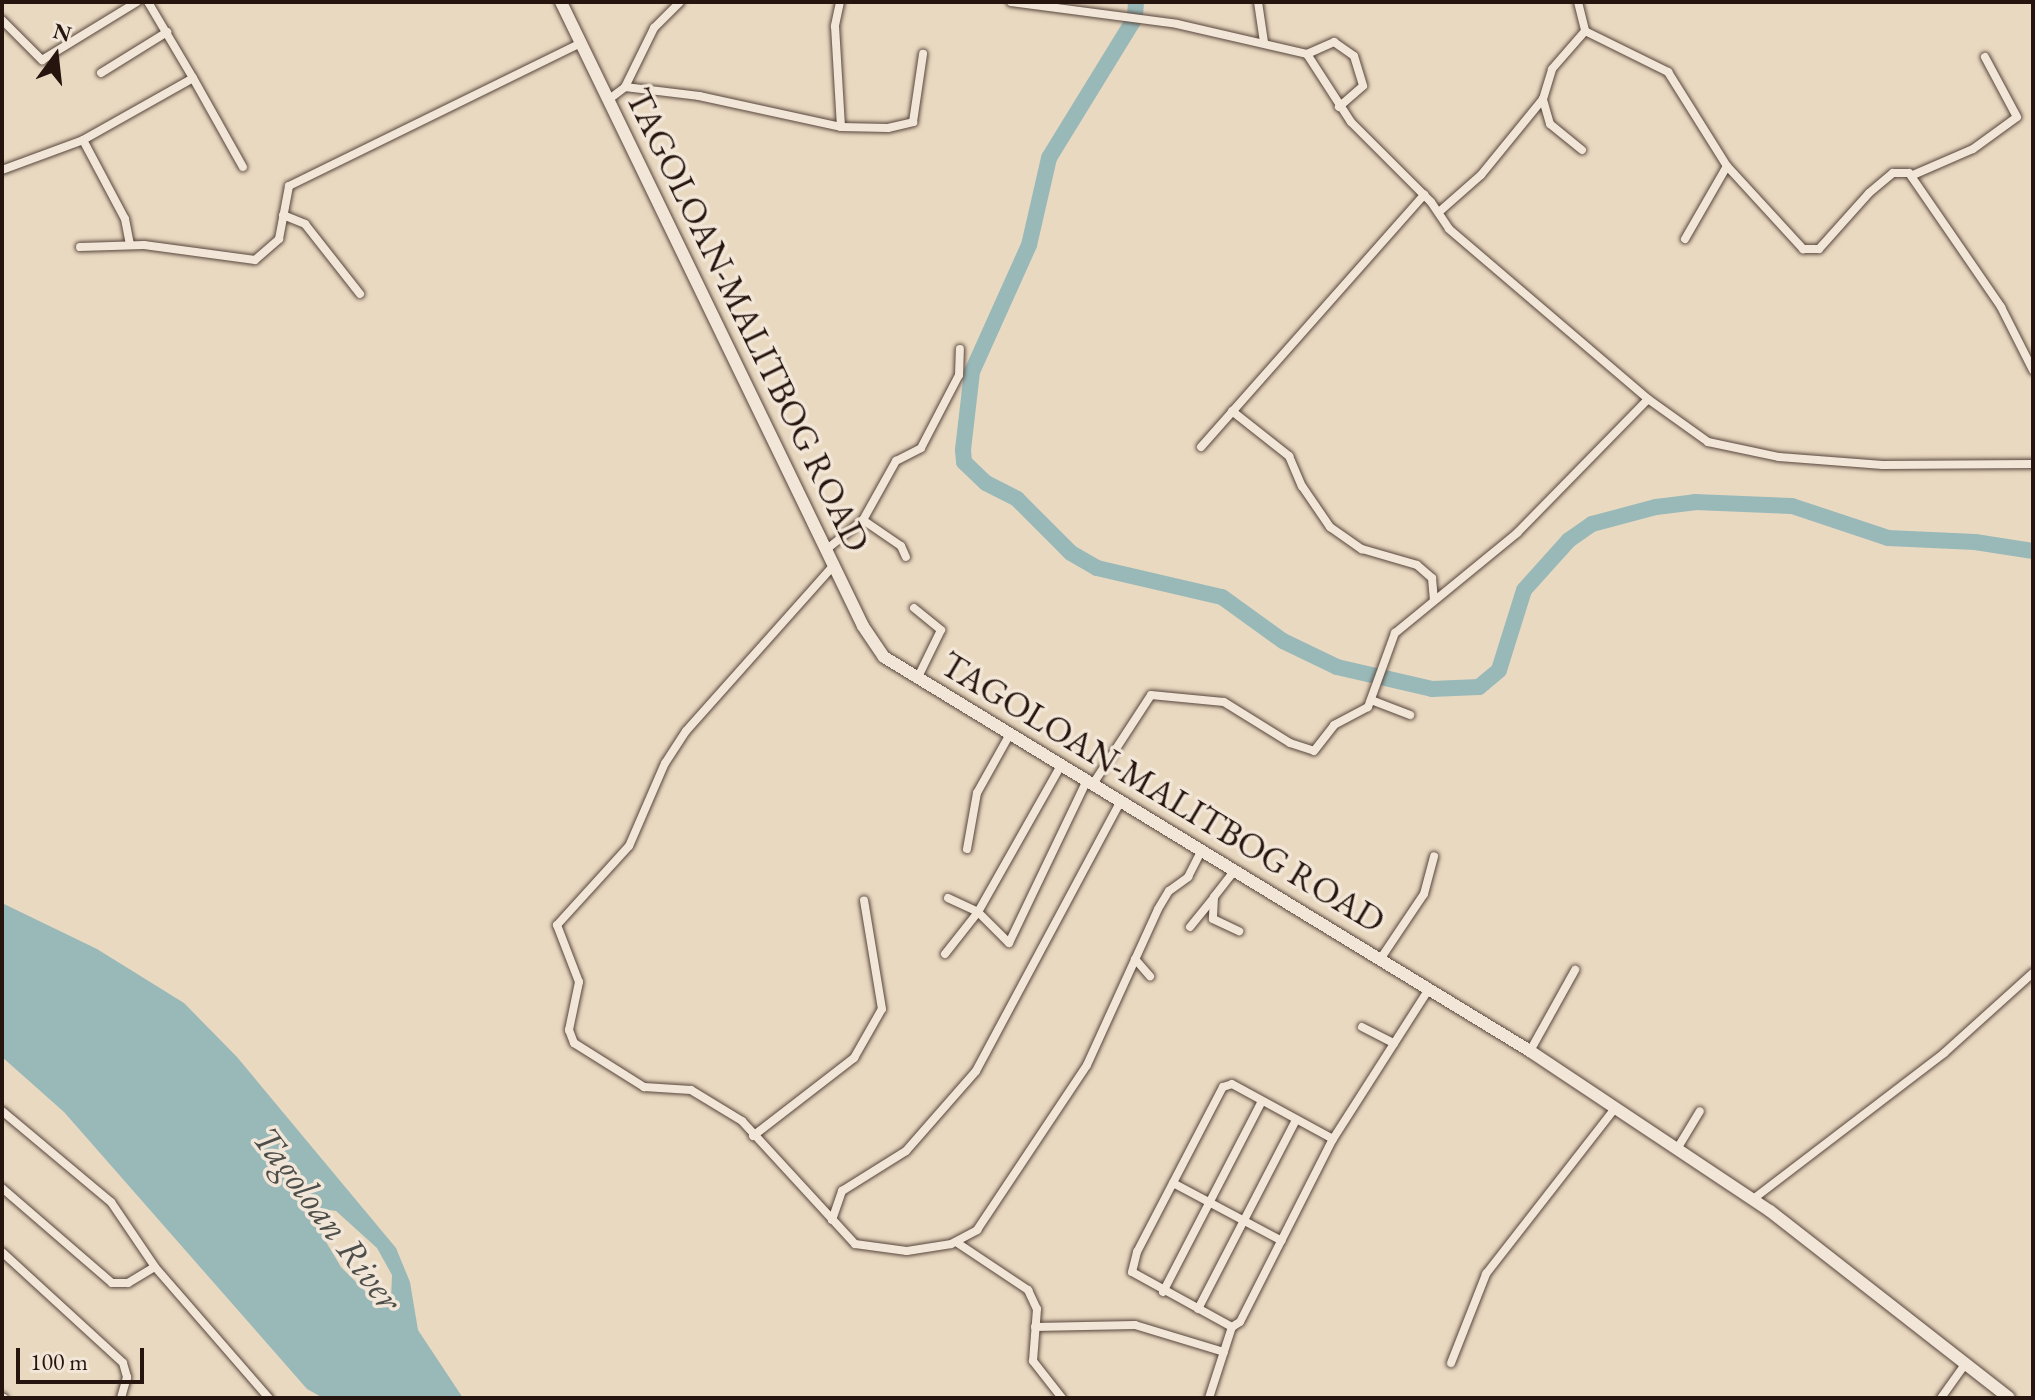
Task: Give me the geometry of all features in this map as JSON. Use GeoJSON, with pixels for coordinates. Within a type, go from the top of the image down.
{"type":"FeatureCollection","features":[{"type":"Feature","properties":{"kind":"main road","name":"TAGOLOAN-MALITBOG ROAD"},"geometry":{"type":"LineString","coordinates":[[561,2],[872,642],[917,680],[1381,958],[1530,1051],[1752,1200],[2009,1398]]}},
{"type":"Feature","properties":{"kind":"street"},"geometry":{"type":"LineString","coordinates":[[2,20],[42,60],[137,2]]}},
{"type":"Feature","properties":{"kind":"street"},"geometry":{"type":"LineString","coordinates":[[148,2],[243,167]]}},
{"type":"Feature","properties":{"kind":"street"},"geometry":{"type":"LineString","coordinates":[[608,100],[625,87],[654,28],[680,2]]}},
{"type":"Feature","properties":{"kind":"street"},"geometry":{"type":"LineString","coordinates":[[840,2],[835,26],[841,127]]}},
{"type":"Feature","properties":{"kind":"street"},"geometry":{"type":"LineString","coordinates":[[1011,2],[1138,18],[1264,42],[1307,54],[1334,42],[1354,56],[1363,86],[1339,107]]}},
{"type":"Feature","properties":{"kind":"street"},"geometry":{"type":"LineString","coordinates":[[1258,2],[1264,42]]}},
{"type":"Feature","properties":{"kind":"street"},"geometry":{"type":"LineString","coordinates":[[1578,2],[1585,31]]}},
{"type":"Feature","properties":{"kind":"street"},"geometry":{"type":"LineString","coordinates":[[1439,212],[1481,175],[1543,99],[1552,69],[1585,31]]}},
{"type":"Feature","properties":{"kind":"street"},"geometry":{"type":"LineString","coordinates":[[1585,31],[1668,72],[1727,166],[1793,240],[1811,252],[1883,181],[1899,171],[1913,175],[1973,149],[2017,117],[1985,57]]}},
{"type":"Feature","properties":{"kind":"street"},"geometry":{"type":"LineString","coordinates":[[101,73],[167,32]]}},
{"type":"Feature","properties":{"kind":"street"},"geometry":{"type":"LineString","coordinates":[[80,247],[130,245],[255,260],[279,239],[289,186],[581,43]]}},
{"type":"Feature","properties":{"kind":"street"},"geometry":{"type":"LineString","coordinates":[[625,87],[699,96],[841,127],[913,122],[923,54]]}},
{"type":"Feature","properties":{"kind":"street"},"geometry":{"type":"LineString","coordinates":[[1307,54],[1339,107],[1381,156],[1424,195],[1439,212],[1445,226],[1555,316],[1648,399],[1702,439],[1751,453],[1883,465],[2033,464]]}},
{"type":"Feature","properties":{"kind":"street"},"geometry":{"type":"LineString","coordinates":[[2,170],[83,140],[193,78]]}},
{"type":"Feature","properties":{"kind":"street"},"geometry":{"type":"LineString","coordinates":[[1543,99],[1550,124],[1582,150]]}},
{"type":"Feature","properties":{"kind":"street"},"geometry":{"type":"LineString","coordinates":[[83,140],[125,219],[130,245]]}},
{"type":"Feature","properties":{"kind":"street"},"geometry":{"type":"LineString","coordinates":[[1685,239],[1727,166]]}},
{"type":"Feature","properties":{"kind":"street"},"geometry":{"type":"LineString","coordinates":[[1913,175],[2001,307],[2033,370]]}},
{"type":"Feature","properties":{"kind":"street"},"geometry":{"type":"LineString","coordinates":[[1201,447],[1424,195]]}},
{"type":"Feature","properties":{"kind":"street"},"geometry":{"type":"LineString","coordinates":[[283,215],[305,224],[360,294]]}},
{"type":"Feature","properties":{"kind":"street"},"geometry":{"type":"LineString","coordinates":[[827,549],[863,520],[896,461],[921,449],[959,375],[960,349]]}},
{"type":"Feature","properties":{"kind":"street"},"geometry":{"type":"LineString","coordinates":[[948,898],[978,912],[1009,943],[1089,783],[1151,695],[1224,702],[1290,743],[1314,751],[1334,725],[1365,710],[1391,638],[1517,533],[1648,399]]}},
{"type":"Feature","properties":{"kind":"street"},"geometry":{"type":"LineString","coordinates":[[1232,411],[1289,456],[1302,486],[1330,527],[1362,549],[1417,565],[1432,578],[1434,600]]}},
{"type":"Feature","properties":{"kind":"street"},"geometry":{"type":"LineString","coordinates":[[863,520],[901,546],[906,557]]}},
{"type":"Feature","properties":{"kind":"street"},"geometry":{"type":"LineString","coordinates":[[834,565],[686,731],[665,763],[629,846],[556,930],[579,982],[569,1030],[574,1043],[644,1087],[695,1093],[742,1121],[847,1238],[870,1248],[907,1251],[956,1242],[977,1230],[1087,1065],[1169,891],[1188,877],[1202,850]]}},
{"type":"Feature","properties":{"kind":"street"},"geometry":{"type":"LineString","coordinates":[[914,608],[941,630],[917,680]]}},
{"type":"Feature","properties":{"kind":"street"},"geometry":{"type":"LineString","coordinates":[[1371,700],[1410,715]]}},
{"type":"Feature","properties":{"kind":"street"},"geometry":{"type":"LineString","coordinates":[[967,849],[977,793],[1010,734]]}},
{"type":"Feature","properties":{"kind":"street"},"geometry":{"type":"LineString","coordinates":[[945,954],[978,912],[1061,765]]}},
{"type":"Feature","properties":{"kind":"street"},"geometry":{"type":"LineString","coordinates":[[832,1220],[842,1191],[906,1151],[976,1071],[1121,801]]}},
{"type":"Feature","properties":{"kind":"street"},"geometry":{"type":"LineString","coordinates":[[1381,958],[1424,894],[1434,856]]}},
{"type":"Feature","properties":{"kind":"street"},"geometry":{"type":"LineString","coordinates":[[1190,927],[1235,870]]}},
{"type":"Feature","properties":{"kind":"street"},"geometry":{"type":"LineString","coordinates":[[1214,897],[1213,919],[1239,931]]}},
{"type":"Feature","properties":{"kind":"street"},"geometry":{"type":"LineString","coordinates":[[753,1136],[854,1058],[882,1009],[864,900]]}},
{"type":"Feature","properties":{"kind":"street"},"geometry":{"type":"LineString","coordinates":[[1135,959],[1150,976]]}},
{"type":"Feature","properties":{"kind":"street"},"geometry":{"type":"LineString","coordinates":[[1530,1051],[1575,970]]}},
{"type":"Feature","properties":{"kind":"street"},"geometry":{"type":"LineString","coordinates":[[1752,1200],[1944,1053],[2033,973]]}},
{"type":"Feature","properties":{"kind":"street"},"geometry":{"type":"LineString","coordinates":[[1209,1398],[1232,1327],[1240,1322],[1333,1139],[1429,989]]}},
{"type":"Feature","properties":{"kind":"street"},"geometry":{"type":"LineString","coordinates":[[1362,1027],[1394,1043]]}},
{"type":"Feature","properties":{"kind":"street"},"geometry":{"type":"LineString","coordinates":[[1232,1327],[1163,1292],[1132,1272],[1173,1183],[1225,1084],[1333,1139]]}},
{"type":"Feature","properties":{"kind":"street"},"geometry":{"type":"LineString","coordinates":[[1163,1292],[1262,1101]]}},
{"type":"Feature","properties":{"kind":"street"},"geometry":{"type":"LineString","coordinates":[[1451,1363],[1486,1274],[1615,1108]]}},
{"type":"Feature","properties":{"kind":"street"},"geometry":{"type":"LineString","coordinates":[[2,1111],[97,1188],[155,1267],[269,1398]]}},
{"type":"Feature","properties":{"kind":"street"},"geometry":{"type":"LineString","coordinates":[[1677,1149],[1700,1111]]}},
{"type":"Feature","properties":{"kind":"street"},"geometry":{"type":"LineString","coordinates":[[1198,1309],[1296,1120]]}},
{"type":"Feature","properties":{"kind":"street"},"geometry":{"type":"LineString","coordinates":[[1173,1183],[1282,1241]]}},
{"type":"Feature","properties":{"kind":"street"},"geometry":{"type":"LineString","coordinates":[[2,1188],[112,1283],[128,1283],[155,1267]]}},
{"type":"Feature","properties":{"kind":"street"},"geometry":{"type":"LineString","coordinates":[[956,1242],[1028,1290],[1037,1309],[1033,1361],[1062,1398]]}},
{"type":"Feature","properties":{"kind":"street"},"geometry":{"type":"LineString","coordinates":[[2,1252],[123,1363],[127,1377],[121,1398]]}},
{"type":"Feature","properties":{"kind":"street"},"geometry":{"type":"LineString","coordinates":[[1035,1327],[1135,1325],[1224,1352]]}},
{"type":"Feature","properties":{"kind":"street"},"geometry":{"type":"LineString","coordinates":[[1941,1398],[1966,1363]]}},
{"type":"Feature","properties":{"kind":"water"},"geometry":{"type":"Polygon","coordinates":[[[2,903],[97,949],[184,1003],[237,1057],[396,1248],[410,1282],[418,1330],[463,1398],[323,1398],[307,1389],[64,1112],[2,1057],[2,903]],[[322,1209],[322,1235],[341,1267],[375,1301],[391,1299],[392,1275],[377,1248],[336,1211],[322,1209]]]}},
{"type":"Feature","properties":{"kind":"waterway"},"geometry":{"type":"LineString","coordinates":[[1136,2],[1135,18],[1049,158],[1029,245],[972,372],[964,462],[986,483],[1017,499],[1071,553],[1097,568],[1222,597],[1283,641],[1337,667],[1432,689],[1479,687],[1499,670],[1524,590],[1569,540],[1592,524],[1656,507],[1695,502],[1792,506],[1888,538],[1975,542],[2033,551]]}},
{"type":"Feature","properties":{"kind":"water label","name":"Tagoloan River"},"geometry":{"type":"Point","coordinates":[328,1218]}}]}
